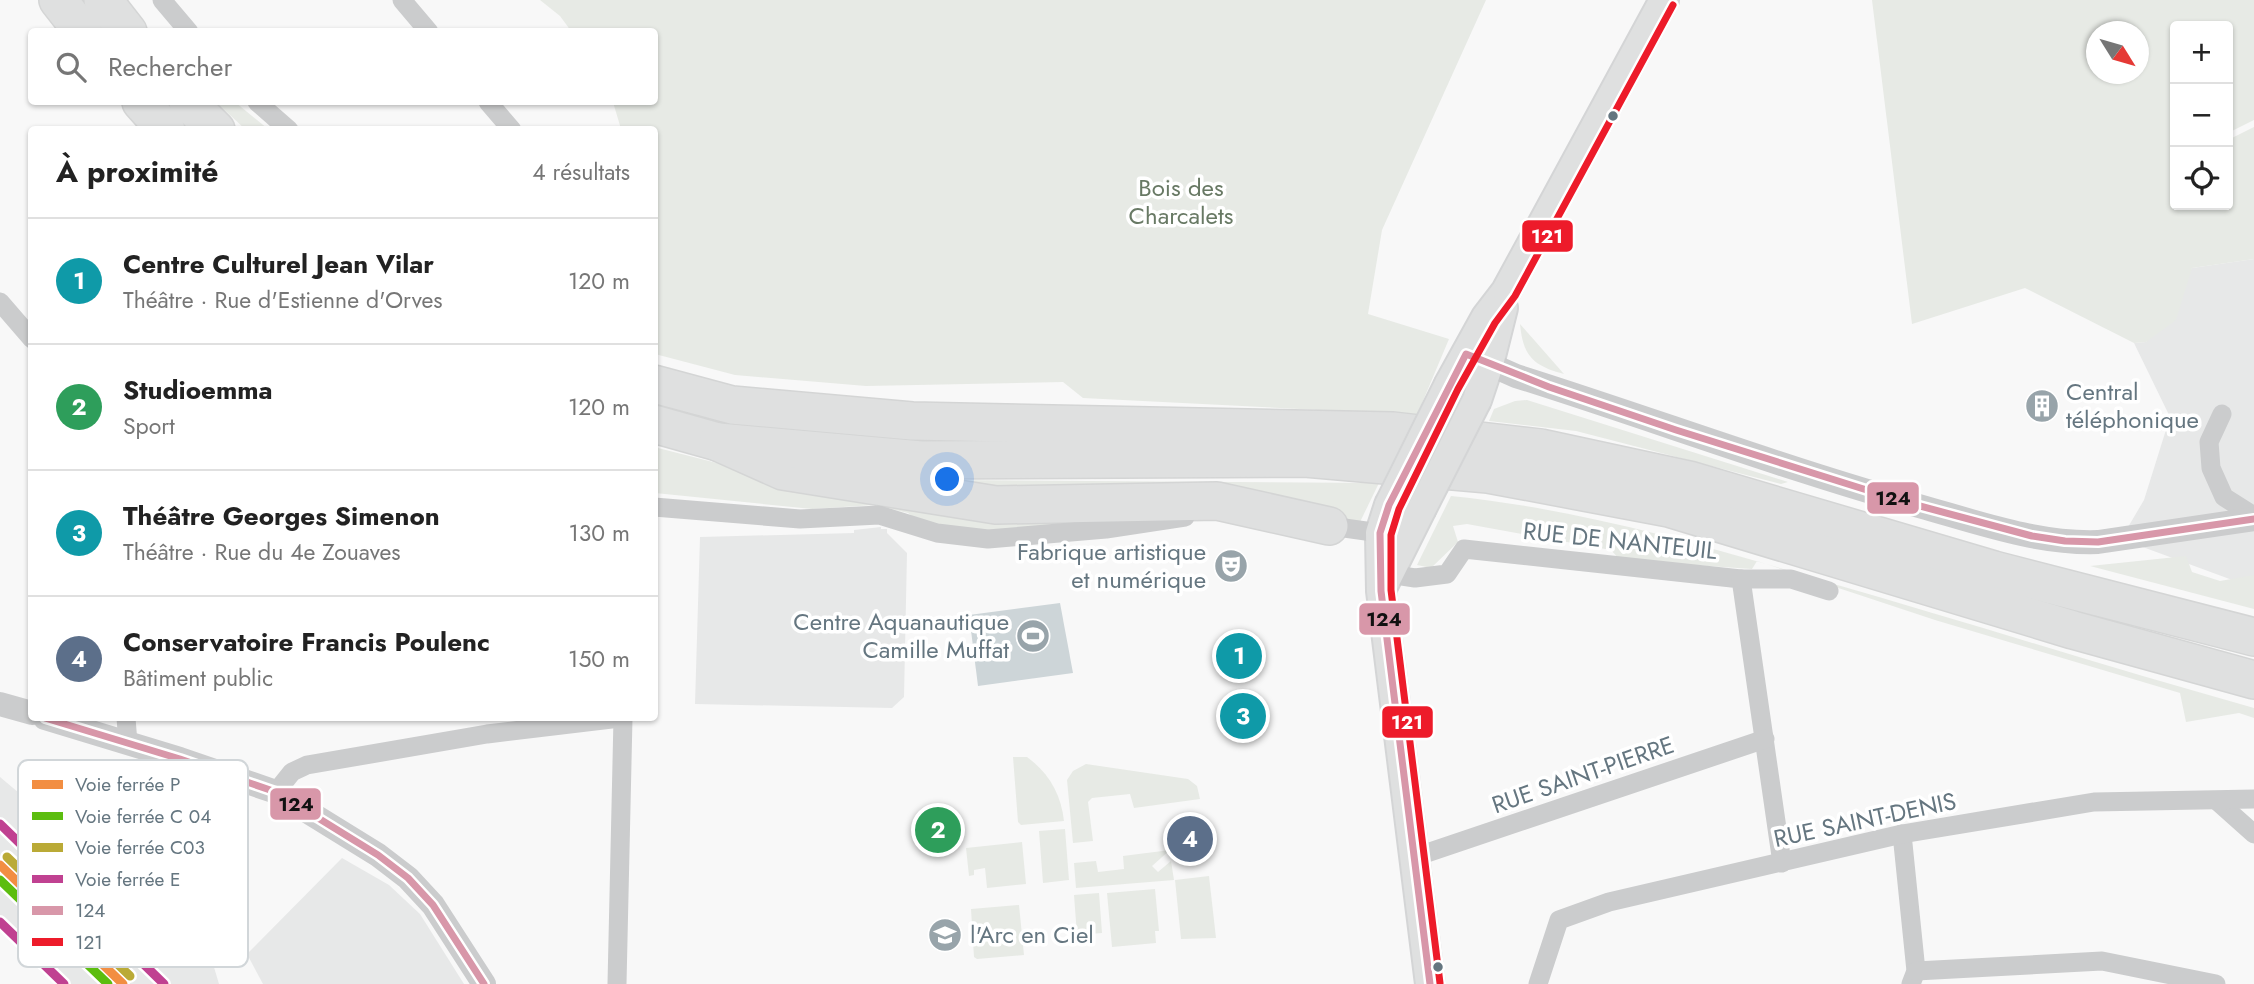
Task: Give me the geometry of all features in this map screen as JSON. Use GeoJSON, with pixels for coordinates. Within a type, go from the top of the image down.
{"type":"FeatureCollection","features":[{"type":"Feature","properties":{"kind":"highway"},"geometry":{"type":"LineString","coordinates":[[58,0],[80,28]]}},
{"type":"Feature","properties":{"kind":"highway"},"geometry":{"type":"LineString","coordinates":[[103,0],[125,28]]}},
{"type":"Feature","properties":{"kind":"highway"},"geometry":{"type":"LineString","coordinates":[[144,105],[162,126]]}},
{"type":"Feature","properties":{"kind":"highway"},"geometry":{"type":"LineString","coordinates":[[191,105],[212,126]]}},
{"type":"Feature","properties":{"kind":"highway"},"geometry":{"type":"LineString","coordinates":[[658,385],[732,405],[912,421],[1393,431],[1541,448],[1689,480],[1994,570],[2254,637]]}},
{"type":"Feature","properties":{"kind":"highway"},"geometry":{"type":"LineString","coordinates":[[658,425],[718,442],[783,471],[996,505],[1217,501],[1329,526]]}},
{"type":"Feature","properties":{"kind":"highway"},"geometry":{"type":"LineString","coordinates":[[718,442],[921,460],[1305,458],[1488,474],[1669,508],[2073,630],[2254,680]]}},
{"type":"Feature","properties":{"kind":"main road"},"geometry":{"type":"LineString","coordinates":[[1385,582],[1477,400],[1477,359],[1486,317],[1506,291],[1664,0]]}},
{"type":"Feature","properties":{"kind":"main road"},"geometry":{"type":"LineString","coordinates":[[1430,984],[1380,533],[1389,505],[1449,384],[1477,359]]}},
{"type":"Feature","properties":{"kind":"street"},"geometry":{"type":"LineString","coordinates":[[162,0],[186,28]]}},
{"type":"Feature","properties":{"kind":"street"},"geometry":{"type":"LineString","coordinates":[[402,0],[426,28]]}},
{"type":"Feature","properties":{"kind":"street"},"geometry":{"type":"LineString","coordinates":[[260,105],[284,126]]}},
{"type":"Feature","properties":{"kind":"street"},"geometry":{"type":"LineString","coordinates":[[491,105],[509,126]]}},
{"type":"Feature","properties":{"kind":"street"},"geometry":{"type":"LineString","coordinates":[[0,302],[28,334]]}},
{"type":"Feature","properties":{"kind":"street"},"geometry":{"type":"LineString","coordinates":[[1477,359],[1516,376],[1882,496],[2018,533],[2076,542],[2098,542],[2254,518]]}},
{"type":"Feature","properties":{"kind":"street"},"geometry":{"type":"LineString","coordinates":[[2221,414],[2209,442],[2211,468],[2224,497],[2254,518]]}},
{"type":"Feature","properties":{"kind":"street"},"geometry":{"type":"LineString","coordinates":[[658,508],[800,519],[879,515],[937,533],[988,538],[1106,529],[1211,514],[1380,533],[1416,520]]}},
{"type":"Feature","properties":{"kind":"street","name":"RUE DE NANTEUIL"},"geometry":{"type":"LineString","coordinates":[[1385,582],[1447,574],[1464,549],[1741,579],[1782,863]]}},
{"type":"Feature","properties":{"kind":"street"},"geometry":{"type":"LineString","coordinates":[[1741,579],[1791,579],[1829,591]]}},
{"type":"Feature","properties":{"kind":"street"},"geometry":{"type":"LineString","coordinates":[[0,704],[28,712]]}},
{"type":"Feature","properties":{"kind":"street"},"geometry":{"type":"LineString","coordinates":[[55,721],[186,760]]}},
{"type":"Feature","properties":{"kind":"street"},"geometry":{"type":"LineString","coordinates":[[126,721],[128,743]]}},
{"type":"Feature","properties":{"kind":"street"},"geometry":{"type":"LineString","coordinates":[[276,792],[292,772],[307,765],[487,734],[596,721]]}},
{"type":"Feature","properties":{"kind":"street"},"geometry":{"type":"LineString","coordinates":[[617,984],[621,721]]}},
{"type":"Feature","properties":{"kind":"street","name":"RUE SAINT-PIERRE"},"geometry":{"type":"LineString","coordinates":[[1415,858],[1765,739]]}},
{"type":"Feature","properties":{"kind":"street"},"geometry":{"type":"LineString","coordinates":[[248,782],[276,792],[378,855],[408,878],[433,905],[484,984]]}},
{"type":"Feature","properties":{"kind":"street","name":"RUE SAINT-DENIS"},"geometry":{"type":"LineString","coordinates":[[1538,984],[1559,920],[1609,902],[1902,834],[2094,803],[2254,799]]}},
{"type":"Feature","properties":{"kind":"street"},"geometry":{"type":"LineString","coordinates":[[2217,801],[2254,834]]}},
{"type":"Feature","properties":{"kind":"street"},"geometry":{"type":"LineString","coordinates":[[1902,834],[1914,977],[2102,961],[2216,984]]}},
{"type":"Feature","properties":{"kind":"shaded area"},"geometry":{"type":"Polygon","coordinates":[[[2254,259],[2254,588],[2121,539],[2144,500],[2170,417],[2134,343],[2146,342],[2192,268],[2254,259]]]}},
{"type":"Feature","properties":{"kind":"shaded area"},"geometry":{"type":"Polygon","coordinates":[[[881,527],[887,529],[887,533],[907,553],[904,697],[892,708],[695,704],[700,537],[854,533],[854,530],[881,527]]]}},
{"type":"Feature","properties":{"kind":"shaded area"},"geometry":{"type":"Polygon","coordinates":[[[1060,603],[1073,673],[978,686],[969,615],[1060,603]]]}},
{"type":"Feature","properties":{"kind":"shaded area"},"geometry":{"type":"Polygon","coordinates":[[[0,777],[18,792],[18,940],[0,923],[0,777]]]}},
{"type":"Feature","properties":{"kind":"shaded area"},"geometry":{"type":"Polygon","coordinates":[[[342,858],[389,885],[420,914],[464,984],[263,984],[248,953],[342,858]]]}},
{"type":"Feature","properties":{"kind":"shaded area"},"geometry":{"type":"Polygon","coordinates":[[[48,967],[214,967],[219,984],[66,984],[48,967]]]}},
{"type":"Feature","properties":{"kind":"green space","name":"Bois des Charcalets"},"geometry":{"type":"Polygon","coordinates":[[[540,0],[1486,0],[1382,230],[1368,314],[1449,339],[1417,415],[1083,398],[1063,382],[866,386],[735,375],[658,355],[658,126],[620,126],[614,105],[658,105],[658,28],[569,28],[560,16],[540,0]]]}},
{"type":"Feature","properties":{"kind":"green space"},"geometry":{"type":"Polygon","coordinates":[[[1872,0],[2254,0],[2254,120],[2233,130],[2233,21],[2170,21],[2170,210],[2233,210],[2233,138],[2254,127],[2254,259],[2192,268],[2176,320],[2146,342],[2134,343],[2025,288],[1912,324],[1872,0]]]}},
{"type":"Feature","properties":{"kind":"green space"},"geometry":{"type":"Polygon","coordinates":[[[219,105],[239,105],[264,126],[242,126],[219,105]]]}},
{"type":"Feature","properties":{"kind":"green space"},"geometry":{"type":"Polygon","coordinates":[[[1520,324],[1564,374],[1544,367],[1532,358],[1524,344],[1520,324]]]}},
{"type":"Feature","properties":{"kind":"green space"},"geometry":{"type":"Polygon","coordinates":[[[1527,400],[1788,482],[1781,484],[1576,431],[1489,421],[1494,409],[1515,401],[1527,400]]]}},
{"type":"Feature","properties":{"kind":"green space"},"geometry":{"type":"Polygon","coordinates":[[[658,448],[843,495],[1161,513],[993,531],[923,524],[908,513],[874,505],[812,509],[658,493],[658,448]]]}},
{"type":"Feature","properties":{"kind":"green space"},"geometry":{"type":"Polygon","coordinates":[[[953,480],[1379,483],[1360,522],[994,496],[953,480]]]}},
{"type":"Feature","properties":{"kind":"green space"},"geometry":{"type":"Polygon","coordinates":[[[1451,496],[1594,519],[1757,561],[1752,569],[1620,560],[1611,550],[1467,524],[1453,526],[1458,542],[1431,568],[1417,565],[1451,496]]]}},
{"type":"Feature","properties":{"kind":"green space"},"geometry":{"type":"Polygon","coordinates":[[[2186,556],[2192,572],[2220,581],[2254,575],[2254,609],[2090,566],[2186,556]]]}},
{"type":"Feature","properties":{"kind":"green space"},"geometry":{"type":"Polygon","coordinates":[[[1767,564],[2254,708],[2254,718],[2239,713],[2186,722],[2180,693],[1935,620],[1767,564]]]}},
{"type":"Feature","properties":{"kind":"green space"},"geometry":{"type":"Polygon","coordinates":[[[1013,757],[1027,757],[1048,777],[1057,793],[1064,821],[1021,825],[1018,822],[1013,757]]]}},
{"type":"Feature","properties":{"kind":"green space"},"geometry":{"type":"Polygon","coordinates":[[[1086,764],[1188,779],[1197,786],[1200,799],[1134,808],[1130,794],[1092,798],[1088,802],[1093,841],[1073,843],[1067,780],[1073,771],[1086,764]]]}},
{"type":"Feature","properties":{"kind":"green space"},"geometry":{"type":"Polygon","coordinates":[[[1065,829],[1069,880],[1043,883],[1039,831],[1065,829]]]}},
{"type":"Feature","properties":{"kind":"green space"},"geometry":{"type":"Polygon","coordinates":[[[1022,842],[1026,884],[987,888],[985,868],[974,870],[974,875],[969,876],[966,848],[1022,842]]]}},
{"type":"Feature","properties":{"kind":"green space"},"geometry":{"type":"Polygon","coordinates":[[[1170,850],[1152,866],[1158,872],[1171,861],[1174,880],[1076,888],[1074,863],[1096,861],[1098,872],[1124,869],[1123,856],[1170,850]]]}},
{"type":"Feature","properties":{"kind":"green space"},"geometry":{"type":"Polygon","coordinates":[[[1209,876],[1216,938],[1181,939],[1175,880],[1209,876]]]}},
{"type":"Feature","properties":{"kind":"green space"},"geometry":{"type":"Polygon","coordinates":[[[1155,889],[1159,931],[1155,931],[1156,943],[1112,947],[1107,893],[1155,889]]]}},
{"type":"Feature","properties":{"kind":"green space"},"geometry":{"type":"Polygon","coordinates":[[[1099,893],[1102,933],[1077,935],[1074,895],[1099,893]]]}},
{"type":"Feature","properties":{"kind":"green space"},"geometry":{"type":"Polygon","coordinates":[[[1019,905],[1024,955],[977,959],[974,957],[971,909],[1019,905]]]}},
{"type":"Feature","properties":{"kind":"rail line","name":"E"},"geometry":{"type":"LineString","coordinates":[[0,824],[18,842]]}},
{"type":"Feature","properties":{"kind":"rail line","name":"C03"},"geometry":{"type":"LineString","coordinates":[[7,857],[18,868]]}},
{"type":"Feature","properties":{"kind":"rail line","name":"P"},"geometry":{"type":"LineString","coordinates":[[0,865],[18,882]]}},
{"type":"Feature","properties":{"kind":"rail line","name":"E"},"geometry":{"type":"LineString","coordinates":[[0,922],[18,939]]}},
{"type":"Feature","properties":{"kind":"rail line","name":"E"},"geometry":{"type":"LineString","coordinates":[[46,967],[64,984]]}},
{"type":"Feature","properties":{"kind":"rail line","name":"P"},"geometry":{"type":"LineString","coordinates":[[105,967],[123,984]]}},
{"type":"Feature","properties":{"kind":"rail line","name":"C03"},"geometry":{"type":"LineString","coordinates":[[121,967],[130,976]]}},
{"type":"Feature","properties":{"kind":"rail line","name":"E"},"geometry":{"type":"LineString","coordinates":[[147,967],[164,984]]}},
{"type":"Feature","properties":{"kind":"transit line","name":"121"},"geometry":{"type":"LineString","coordinates":[[1440,983],[1391,590],[1391,535],[1399,509],[1458,389],[1495,323],[1515,296],[1673,5]]}},
{"type":"Feature","properties":{"kind":"transit line","name":"124"},"geometry":{"type":"LineString","coordinates":[[1430,984],[1381,591],[1380,533],[1389,505],[1466,354],[1549,387],[1676,430],[1905,502],[2032,536],[2098,542],[2254,519]]}},
{"type":"Feature","properties":{"kind":"transit line","name":"124"},"geometry":{"type":"LineString","coordinates":[[55,721],[183,760]]}},
{"type":"Feature","properties":{"kind":"transit line","name":"124"},"geometry":{"type":"LineString","coordinates":[[248,782],[276,792],[378,855],[408,878],[433,905],[484,984]]}},
{"type":"Feature","properties":{"kind":"transit line"},"geometry":{"type":"LineString","coordinates":[[0,880],[18,897]]}},
{"type":"Feature","properties":{"kind":"transit line"},"geometry":{"type":"LineString","coordinates":[[90,967],[108,984]]}},
{"type":"Feature","properties":{"kind":"place","name":"Central téléphonique"},"geometry":{"type":"Point","coordinates":[2042,406]}},
{"type":"Feature","properties":{"kind":"place","name":"Fabrique artistique et numérique"},"geometry":{"type":"Point","coordinates":[1231,566]}},
{"type":"Feature","properties":{"kind":"place","name":"Centre Aquanautique Camille Muffat"},"geometry":{"type":"Point","coordinates":[1033,636]}},
{"type":"Feature","properties":{"kind":"place","name":"Centre Culturel Jean Vilar"},"geometry":{"type":"Point","coordinates":[1239,656]}},
{"type":"Feature","properties":{"kind":"place","name":"Théâtre Georges Simenon"},"geometry":{"type":"Point","coordinates":[1243,716]}},
{"type":"Feature","properties":{"kind":"place","name":"Studioemma"},"geometry":{"type":"Point","coordinates":[938,830]}},
{"type":"Feature","properties":{"kind":"place","name":"Conservatoire Francis Poulenc"},"geometry":{"type":"Point","coordinates":[1190,839]}},
{"type":"Feature","properties":{"kind":"place","name":"l'Arc en Ciel"},"geometry":{"type":"Point","coordinates":[945,935]}}]}
